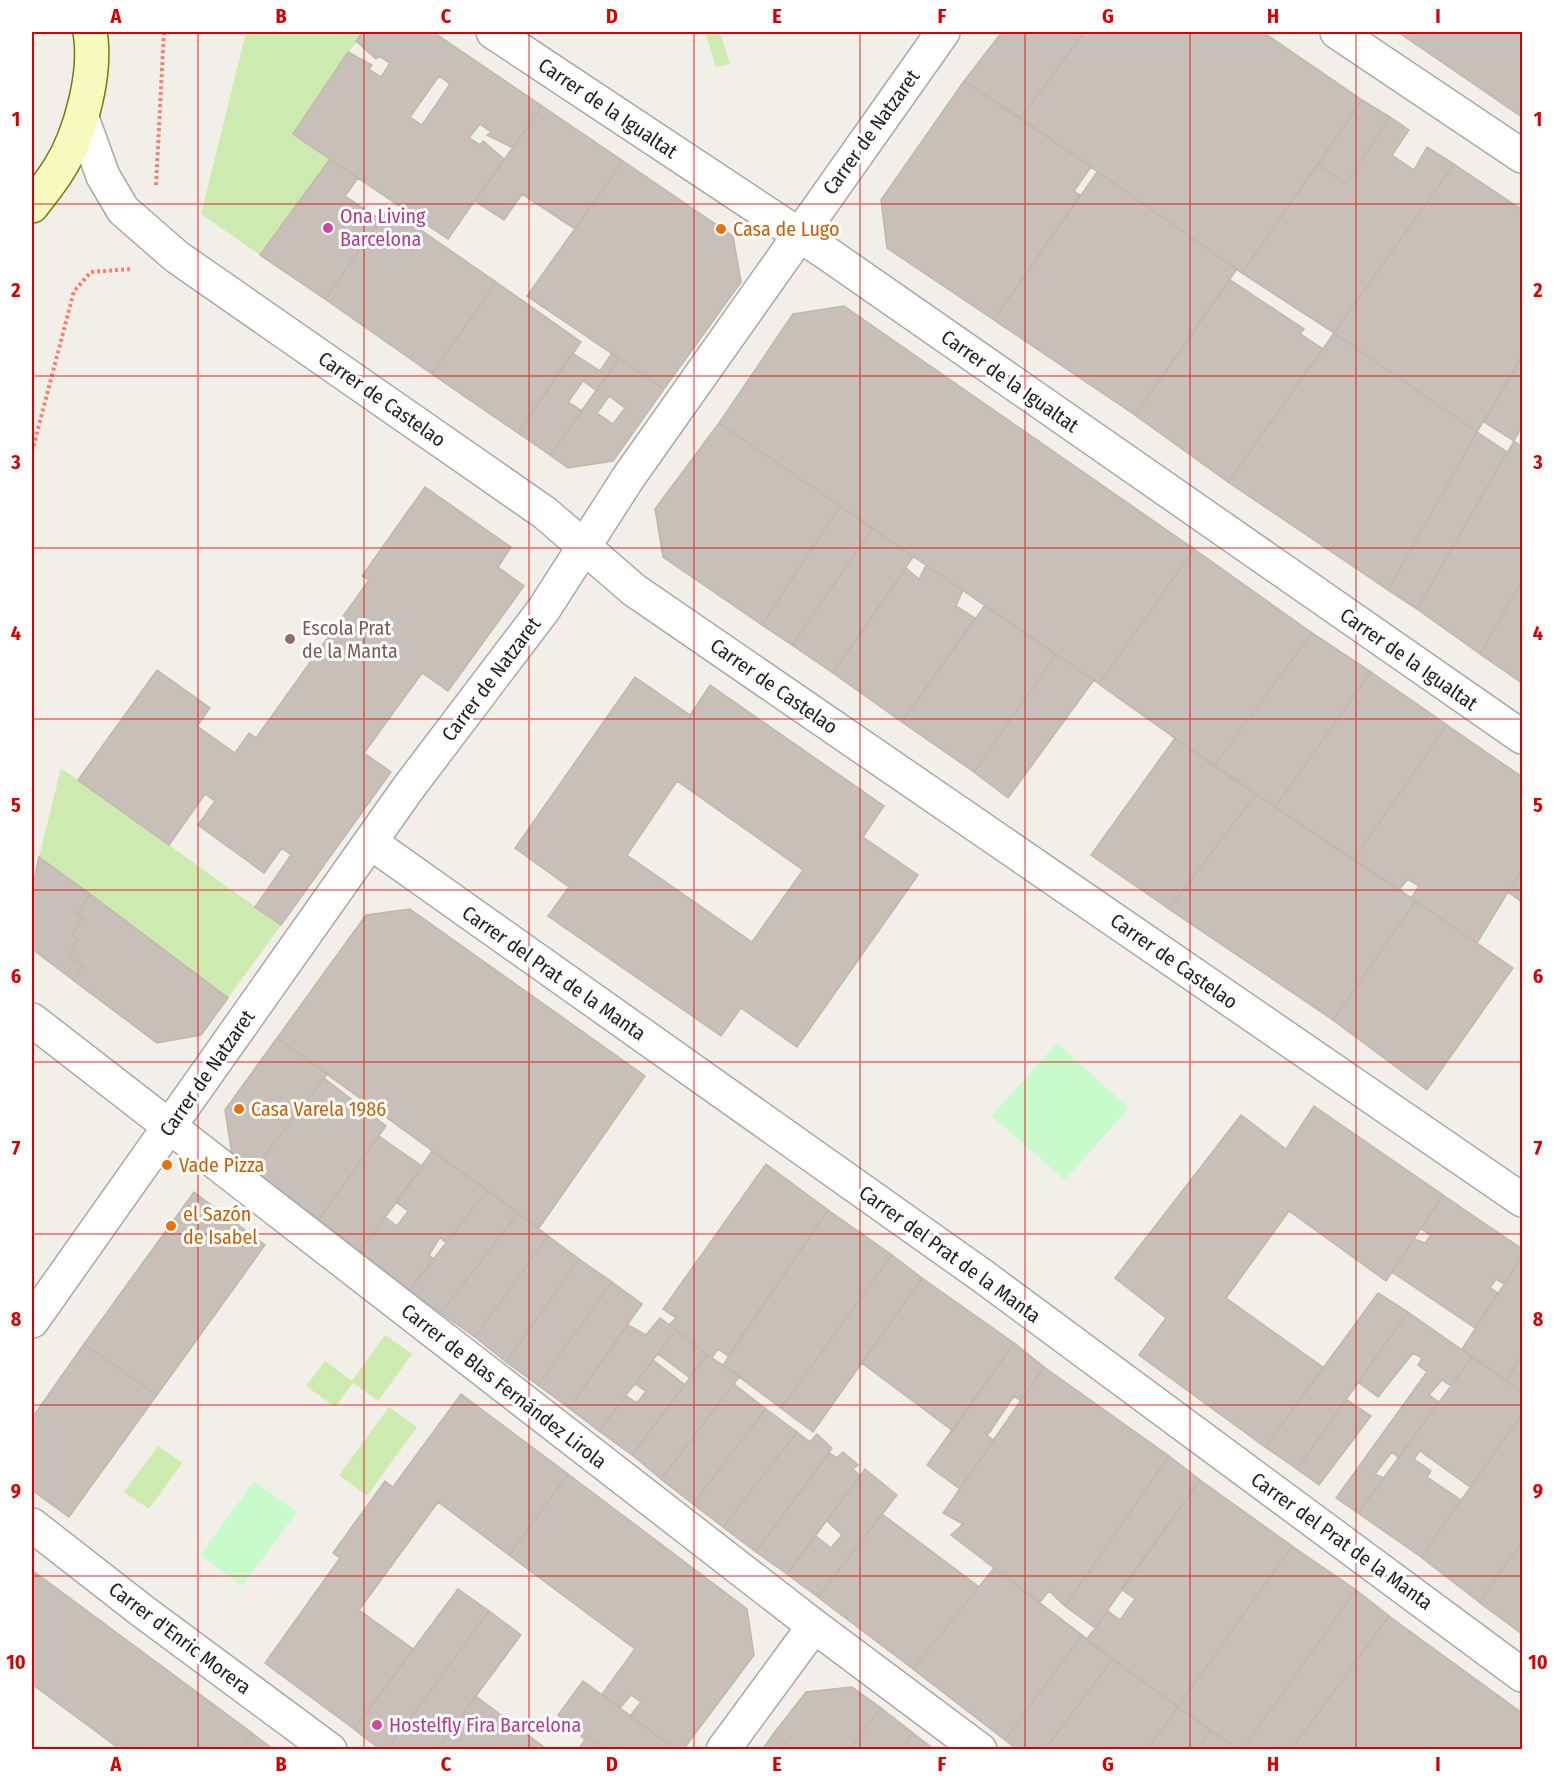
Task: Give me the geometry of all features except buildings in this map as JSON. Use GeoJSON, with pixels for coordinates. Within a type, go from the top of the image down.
{"type":"FeatureCollection","features":[{"type":"Feature","properties":{"kind":"main road"},"geometry":{"type":"LineString","coordinates":[[32,206],[60,167],[82,118],[92,64],[90,32]]}},
{"type":"Feature","properties":{"kind":"street","name":"Carrer de la Igualtat"},"geometry":{"type":"LineString","coordinates":[[493,32],[798,234],[1522,737]]}},
{"type":"Feature","properties":{"kind":"street","name":"Carrer de Natzaret"},"geometry":{"type":"LineString","coordinates":[[32,1321],[409,787],[544,609],[628,478],[758,297],[798,234],[943,32]]}},
{"type":"Feature","properties":{"kind":"street"},"geometry":{"type":"LineString","coordinates":[[1337,32],[1522,156]]}},
{"type":"Feature","properties":{"kind":"street","name":"Carrer de Castelao"},"geometry":{"type":"LineString","coordinates":[[82,118],[103,176],[123,210],[151,237],[545,513],[634,590],[1522,1200]]}},
{"type":"Feature","properties":{"kind":"street","name":"Carrer del Prat de la Manta"},"geometry":{"type":"LineString","coordinates":[[370,842],[984,1277],[1522,1675]]}},
{"type":"Feature","properties":{"kind":"street","name":"Carrer de Blas Fernández Lirola"},"geometry":{"type":"LineString","coordinates":[[32,1020],[814,1626],[980,1749]]}},
{"type":"Feature","properties":{"kind":"street","name":"Carrer d'Enric Morera"},"geometry":{"type":"LineString","coordinates":[[32,1525],[141,1610],[330,1749]]}},
{"type":"Feature","properties":{"kind":"street"},"geometry":{"type":"LineString","coordinates":[[723,1749],[814,1626]]}},
{"type":"Feature","properties":{"kind":"path"},"geometry":{"type":"LineString","coordinates":[[158,196],[156,185],[164,32]]}},
{"type":"Feature","properties":{"kind":"path"},"geometry":{"type":"LineString","coordinates":[[32,452],[74,291],[91,272],[142,269]]}},
{"type":"Feature","properties":{"kind":"green space"},"geometry":{"type":"Polygon","coordinates":[[[246,32],[363,32],[293,134],[330,159],[260,255],[201,214],[246,32]]]}},
{"type":"Feature","properties":{"kind":"green space"},"geometry":{"type":"Polygon","coordinates":[[[705,32],[720,32],[730,64],[716,67],[705,32]]]}},
{"type":"Feature","properties":{"kind":"green space"},"geometry":{"type":"Polygon","coordinates":[[[61,768],[281,925],[228,998],[39,857],[61,768]]]}},
{"type":"Feature","properties":{"kind":"green space"},"geometry":{"type":"Polygon","coordinates":[[[1057,1043],[1129,1108],[1065,1180],[991,1116],[1057,1043]]]}},
{"type":"Feature","properties":{"kind":"green space"},"geometry":{"type":"Polygon","coordinates":[[[385,1335],[412,1354],[378,1401],[353,1383],[335,1407],[306,1386],[325,1361],[352,1381],[385,1335]]]}},
{"type":"Feature","properties":{"kind":"green space"},"geometry":{"type":"Polygon","coordinates":[[[389,1407],[417,1427],[367,1496],[339,1475],[389,1407]]]}},
{"type":"Feature","properties":{"kind":"green space"},"geometry":{"type":"Polygon","coordinates":[[[158,1446],[182,1463],[149,1509],[124,1492],[158,1446]]]}},
{"type":"Feature","properties":{"kind":"green space"},"geometry":{"type":"Polygon","coordinates":[[[254,1481],[297,1512],[242,1586],[200,1555],[254,1481]]]}},
{"type":"Feature","properties":{"kind":"place","name":"Ona Living Barcelona"},"geometry":{"type":"Point","coordinates":[328,228]}},
{"type":"Feature","properties":{"kind":"place","name":"Casa de Lugo"},"geometry":{"type":"Point","coordinates":[721,229]}},
{"type":"Feature","properties":{"kind":"place","name":"Escola Prat de la Manta"},"geometry":{"type":"Point","coordinates":[290,639]}},
{"type":"Feature","properties":{"kind":"place","name":"Casa Varela 1986"},"geometry":{"type":"Point","coordinates":[239,1109]}},
{"type":"Feature","properties":{"kind":"place","name":"Vade Pizza"},"geometry":{"type":"Point","coordinates":[167,1165]}},
{"type":"Feature","properties":{"kind":"place","name":"el Sazón de Isabel"},"geometry":{"type":"Point","coordinates":[171,1226]}},
{"type":"Feature","properties":{"kind":"place","name":"Hostelfly Fira Barcelona"},"geometry":{"type":"Point","coordinates":[377,1725]}}]}
